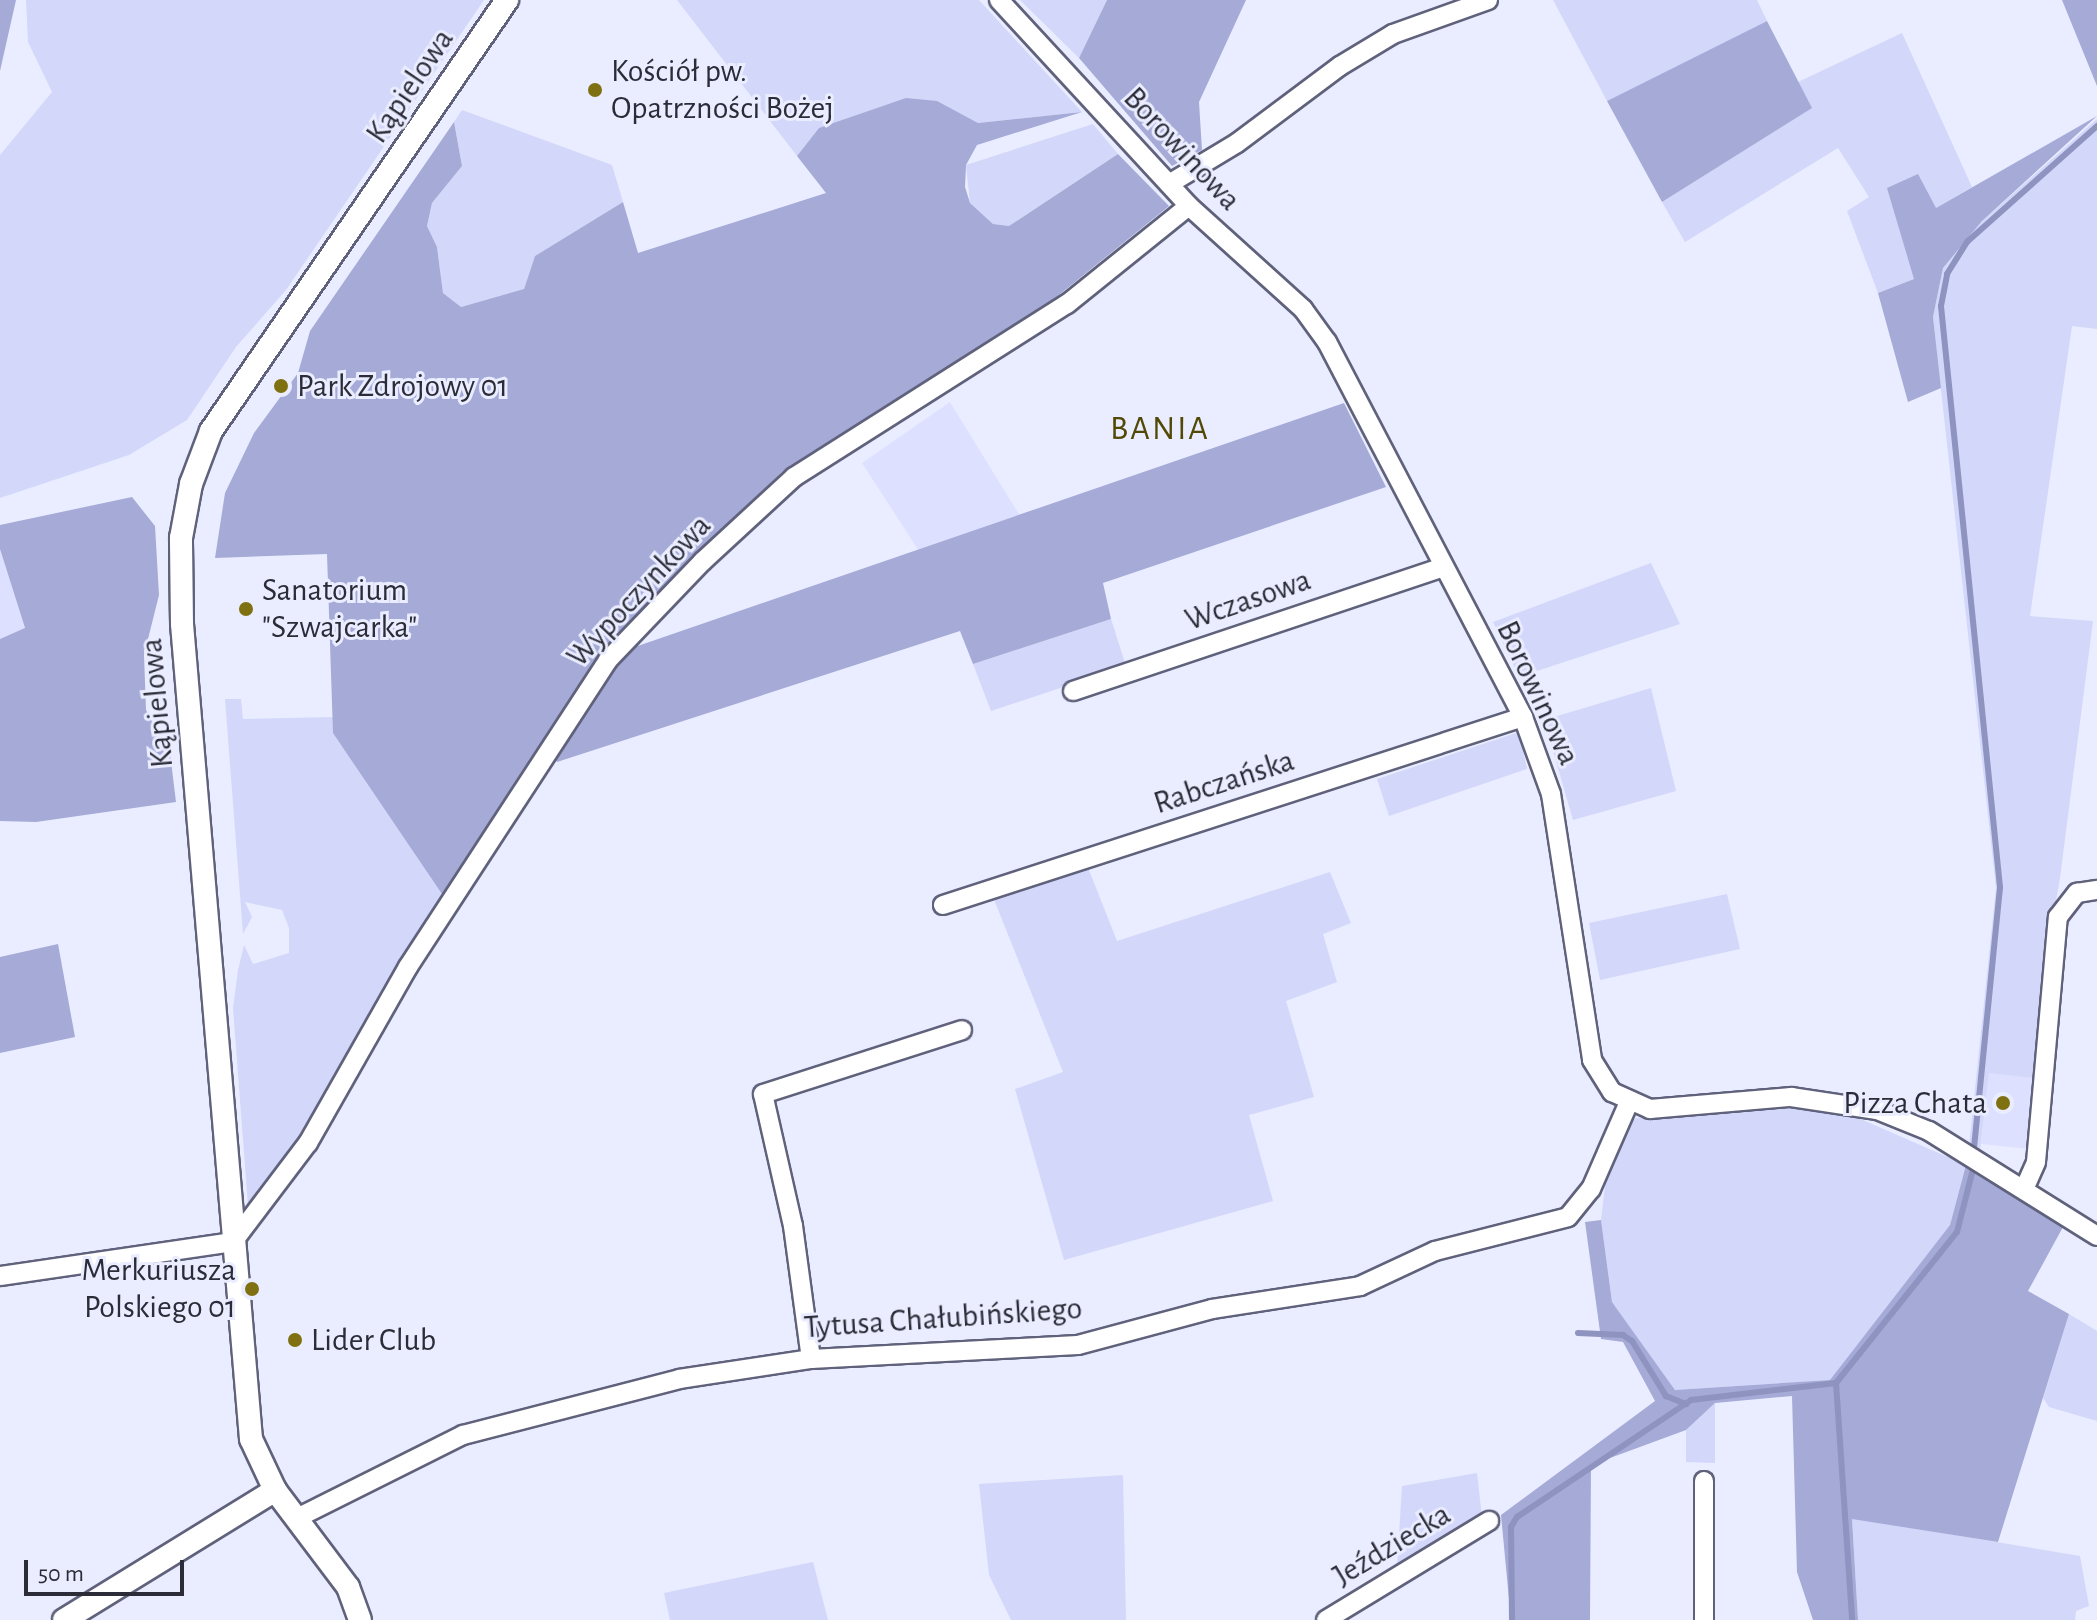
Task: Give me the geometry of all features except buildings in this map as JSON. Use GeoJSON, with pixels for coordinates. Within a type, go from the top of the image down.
{"type":"FeatureCollection","features":[{"type":"Feature","properties":{"kind":"street","name":"Kąpielowa"},"geometry":{"type":"LineString","coordinates":[[360,1620],[348,1587],[275,1490],[251,1439],[179,559],[187,500],[202,449],[226,406],[507,0]]}},
{"type":"Feature","properties":{"kind":"street","name":"Borowinowa"},"geometry":{"type":"LineString","coordinates":[[999,0],[1189,206],[1317,326],[1523,717],[1551,794],[1592,1060],[1612,1092],[1629,1102]]}},
{"type":"Feature","properties":{"kind":"street"},"geometry":{"type":"LineString","coordinates":[[1169,184],[1237,143],[1340,66],[1393,34],[1488,0]]}},
{"type":"Feature","properties":{"kind":"street","name":"Wypoczynkowa"},"geometry":{"type":"LineString","coordinates":[[233,1242],[308,1143],[408,967],[608,660],[703,561],[794,477],[1067,304],[1189,206]]}},
{"type":"Feature","properties":{"kind":"street","name":"Wczasowa"},"geometry":{"type":"LineString","coordinates":[[1073,691],[1443,567]]}},
{"type":"Feature","properties":{"kind":"street","name":"Rabczańska"},"geometry":{"type":"LineString","coordinates":[[943,905],[1523,717]]}},
{"type":"Feature","properties":{"kind":"street"},"geometry":{"type":"LineString","coordinates":[[2025,1187],[2036,1162],[2058,917],[2077,893],[2097,890]]}},
{"type":"Feature","properties":{"kind":"street"},"geometry":{"type":"LineString","coordinates":[[811,1359],[793,1226],[763,1094],[962,1030]]}},
{"type":"Feature","properties":{"kind":"street"},"geometry":{"type":"LineString","coordinates":[[1629,1102],[1671,1110],[1791,1097],[1848,1102],[1929,1131],[2025,1187],[2097,1236]]}},
{"type":"Feature","properties":{"kind":"street","name":"Tytusa Chałubińskiego"},"geometry":{"type":"LineString","coordinates":[[297,1518],[463,1435],[657,1383],[811,1359],[1078,1345],[1212,1309],[1360,1286],[1435,1251],[1568,1217],[1591,1189],[1629,1102]]}},
{"type":"Feature","properties":{"kind":"street"},"geometry":{"type":"LineString","coordinates":[[0,1276],[233,1242]]}},
{"type":"Feature","properties":{"kind":"street"},"geometry":{"type":"LineString","coordinates":[[1704,1481],[1704,1620]]}},
{"type":"Feature","properties":{"kind":"street"},"geometry":{"type":"LineString","coordinates":[[64,1620],[275,1490]]}},
{"type":"Feature","properties":{"kind":"street","name":"Jeździecka"},"geometry":{"type":"LineString","coordinates":[[1326,1620],[1489,1521]]}},
{"type":"Feature","properties":{"kind":"shaded area"},"geometry":{"type":"Polygon","coordinates":[[[0,0],[16,0],[0,71],[0,0]]]}},
{"type":"Feature","properties":{"kind":"shaded area"},"geometry":{"type":"Polygon","coordinates":[[[26,0],[484,0],[286,290],[236,347],[187,420],[129,455],[0,498],[0,155],[52,92],[28,42],[26,0]]]}},
{"type":"Feature","properties":{"kind":"shaded area"},"geometry":{"type":"Polygon","coordinates":[[[677,0],[979,0],[1082,112],[978,123],[951,109],[819,128],[797,156],[677,0]]]}},
{"type":"Feature","properties":{"kind":"shaded area"},"geometry":{"type":"Polygon","coordinates":[[[1020,0],[1107,0],[1079,58],[1020,0]]]}},
{"type":"Feature","properties":{"kind":"shaded area"},"geometry":{"type":"Polygon","coordinates":[[[1107,0],[1246,0],[1199,102],[1202,150],[1172,166],[1079,58],[1107,0]]]}},
{"type":"Feature","properties":{"kind":"shaded area"},"geometry":{"type":"Polygon","coordinates":[[[1553,0],[1757,0],[1767,21],[1607,101],[1553,0]]]}},
{"type":"Feature","properties":{"kind":"shaded area"},"geometry":{"type":"Polygon","coordinates":[[[2062,0],[2097,0],[2097,86],[2062,0]]]}},
{"type":"Feature","properties":{"kind":"shaded area"},"geometry":{"type":"Polygon","coordinates":[[[1767,21],[1812,108],[1662,202],[1607,101],[1767,21]]]}},
{"type":"Feature","properties":{"kind":"shaded area"},"geometry":{"type":"Polygon","coordinates":[[[1902,33],[1972,187],[1936,208],[1914,279],[1878,293],[1847,211],[1869,197],[1838,148],[1685,242],[1662,202],[1811,108],[1798,82],[1902,33]]]}},
{"type":"Feature","properties":{"kind":"shaded area"},"geometry":{"type":"Polygon","coordinates":[[[906,98],[937,101],[978,123],[1082,112],[977,145],[966,165],[965,187],[970,203],[993,224],[1009,226],[1118,154],[1169,206],[992,349],[782,472],[602,658],[524,768],[444,897],[333,733],[327,554],[215,558],[225,493],[254,433],[298,373],[310,331],[454,122],[462,166],[432,203],[427,226],[437,247],[443,293],[461,307],[524,289],[535,256],[623,202],[638,253],[826,193],[797,156],[819,128],[906,98]]]}},
{"type":"Feature","properties":{"kind":"shaded area"},"geometry":{"type":"Polygon","coordinates":[[[462,110],[612,165],[623,202],[535,256],[524,289],[461,307],[443,293],[437,247],[427,226],[432,203],[462,166],[454,122],[462,110]]]}},
{"type":"Feature","properties":{"kind":"shaded area"},"geometry":{"type":"Polygon","coordinates":[[[2097,116],[1982,221],[1943,268],[1933,317],[1941,388],[1908,402],[1878,293],[1914,279],[1887,188],[1918,174],[1936,208],[2097,116]]]}},
{"type":"Feature","properties":{"kind":"shaded area"},"geometry":{"type":"Polygon","coordinates":[[[2097,119],[2097,329],[2072,326],[2030,616],[2093,621],[2060,878],[2042,982],[2034,1078],[1989,1073],[1980,1151],[1969,1146],[1996,888],[1933,317],[1943,268],[1982,221],[2097,119]]]}},
{"type":"Feature","properties":{"kind":"shaded area"},"geometry":{"type":"Polygon","coordinates":[[[1093,124],[1118,154],[1009,226],[993,224],[970,203],[966,165],[1093,124]]]}},
{"type":"Feature","properties":{"kind":"shaded area"},"geometry":{"type":"Polygon","coordinates":[[[950,402],[1020,516],[919,551],[862,463],[950,402]]]}},
{"type":"Feature","properties":{"kind":"shaded area"},"geometry":{"type":"Polygon","coordinates":[[[1344,403],[1386,487],[1103,583],[1111,619],[973,664],[960,631],[557,762],[553,754],[610,668],[629,649],[1344,403]]]}},
{"type":"Feature","properties":{"kind":"shaded area"},"geometry":{"type":"Polygon","coordinates":[[[132,497],[155,526],[159,595],[144,655],[146,710],[170,753],[176,802],[36,822],[0,821],[0,639],[25,628],[0,549],[0,525],[132,497]]]}},
{"type":"Feature","properties":{"kind":"shaded area"},"geometry":{"type":"Polygon","coordinates":[[[0,549],[25,629],[0,639],[0,549]]]}},
{"type":"Feature","properties":{"kind":"shaded area"},"geometry":{"type":"Polygon","coordinates":[[[1651,563],[1680,624],[1519,677],[1493,622],[1651,563]]]}},
{"type":"Feature","properties":{"kind":"shaded area"},"geometry":{"type":"Polygon","coordinates":[[[1111,619],[1126,666],[991,711],[973,664],[1111,619]]]}},
{"type":"Feature","properties":{"kind":"shaded area"},"geometry":{"type":"Polygon","coordinates":[[[1651,688],[1676,791],[1573,820],[1544,720],[1651,688]]]}},
{"type":"Feature","properties":{"kind":"shaded area"},"geometry":{"type":"Polygon","coordinates":[[[225,699],[241,699],[243,719],[334,717],[334,733],[444,897],[297,1147],[259,1202],[248,1206],[233,1008],[238,970],[244,945],[253,964],[289,953],[289,928],[282,910],[245,902],[252,917],[243,934],[225,699]]]}},
{"type":"Feature","properties":{"kind":"shaded area"},"geometry":{"type":"Polygon","coordinates":[[[1519,732],[1527,769],[1389,816],[1377,779],[1519,732]]]}},
{"type":"Feature","properties":{"kind":"shaded area"},"geometry":{"type":"Polygon","coordinates":[[[1087,865],[1117,941],[1330,872],[1351,923],[1323,934],[1337,982],[1286,1001],[1314,1097],[1249,1115],[1273,1201],[1064,1260],[1015,1089],[1063,1072],[993,897],[1087,865]]]}},
{"type":"Feature","properties":{"kind":"shaded area"},"geometry":{"type":"Polygon","coordinates":[[[1727,894],[1740,949],[1600,980],[1589,923],[1727,894]]]}},
{"type":"Feature","properties":{"kind":"shaded area"},"geometry":{"type":"Polygon","coordinates":[[[58,944],[75,1037],[0,1053],[0,957],[58,944]]]}},
{"type":"Feature","properties":{"kind":"shaded area"},"geometry":{"type":"Polygon","coordinates":[[[1989,1072],[2034,1078],[2029,1149],[1981,1144],[1989,1072]]]}},
{"type":"Feature","properties":{"kind":"shaded area"},"geometry":{"type":"Polygon","coordinates":[[[1785,1108],[1840,1110],[1966,1165],[1950,1225],[1831,1380],[1675,1390],[1612,1302],[1601,1220],[1607,1169],[1621,1130],[1636,1118],[1785,1108]]]}},
{"type":"Feature","properties":{"kind":"shaded area"},"geometry":{"type":"Polygon","coordinates":[[[1966,1165],[2063,1227],[2028,1291],[2069,1314],[1998,1542],[1852,1519],[1858,1620],[1813,1620],[1797,1572],[1792,1396],[1715,1403],[1686,1430],[1591,1465],[1590,1620],[1511,1620],[1501,1515],[1655,1401],[1623,1342],[1601,1339],[1585,1222],[1601,1220],[1612,1302],[1675,1390],[1830,1380],[1950,1225],[1966,1165]]]}},
{"type":"Feature","properties":{"kind":"shaded area"},"geometry":{"type":"Polygon","coordinates":[[[2069,1314],[2097,1331],[2097,1421],[2049,1407],[2043,1398],[2069,1314]]]}},
{"type":"Feature","properties":{"kind":"shaded area"},"geometry":{"type":"Polygon","coordinates":[[[1715,1403],[1715,1463],[1686,1462],[1686,1430],[1715,1403]]]}},
{"type":"Feature","properties":{"kind":"shaded area"},"geometry":{"type":"Polygon","coordinates":[[[1477,1473],[1482,1517],[1397,1568],[1402,1486],[1477,1473]]]}},
{"type":"Feature","properties":{"kind":"shaded area"},"geometry":{"type":"Polygon","coordinates":[[[1123,1475],[1126,1620],[1011,1620],[989,1575],[979,1484],[1123,1475]]]}},
{"type":"Feature","properties":{"kind":"shaded area"},"geometry":{"type":"Polygon","coordinates":[[[1852,1518],[2080,1556],[2089,1606],[2076,1611],[2075,1620],[1858,1620],[1852,1518]]]}},
{"type":"Feature","properties":{"kind":"shaded area"},"geometry":{"type":"Polygon","coordinates":[[[813,1562],[828,1620],[670,1620],[664,1593],[813,1562]]]}},
{"type":"Feature","properties":{"kind":"waterway"},"geometry":{"type":"LineString","coordinates":[[1974,1148],[2000,887],[1941,306],[1947,274],[1968,241],[2097,126]]}},
{"type":"Feature","properties":{"kind":"waterway"},"geometry":{"type":"LineString","coordinates":[[1512,1620],[1511,1527],[1517,1517],[1691,1400],[1836,1383],[1957,1232],[1973,1169]]}},
{"type":"Feature","properties":{"kind":"waterway"},"geometry":{"type":"LineString","coordinates":[[1578,1333],[1623,1335],[1632,1341],[1666,1396],[1686,1404]]}},
{"type":"Feature","properties":{"kind":"waterway"},"geometry":{"type":"LineString","coordinates":[[1836,1383],[1852,1620]]}},
{"type":"Feature","properties":{"kind":"place","name":"Kościół pw. Opatrzności Bożej"},"geometry":{"type":"Point","coordinates":[595,90]}},
{"type":"Feature","properties":{"kind":"place","name":"Park Zdrojowy 01"},"geometry":{"type":"Point","coordinates":[281,386]}},
{"type":"Feature","properties":{"kind":"place","name":"Sanatorium \"Szwajcarka\""},"geometry":{"type":"Point","coordinates":[246,609]}},
{"type":"Feature","properties":{"kind":"place","name":"Pizza Chata"},"geometry":{"type":"Point","coordinates":[2003,1103]}},
{"type":"Feature","properties":{"kind":"place","name":"Merkuriusza Polskiego 01"},"geometry":{"type":"Point","coordinates":[252,1289]}},
{"type":"Feature","properties":{"kind":"place","name":"Lider Club"},"geometry":{"type":"Point","coordinates":[295,1340]}},
{"type":"Feature","properties":{"kind":"district","name":"BANIA"},"geometry":{"type":"Point","coordinates":[1160,430]}}]}
